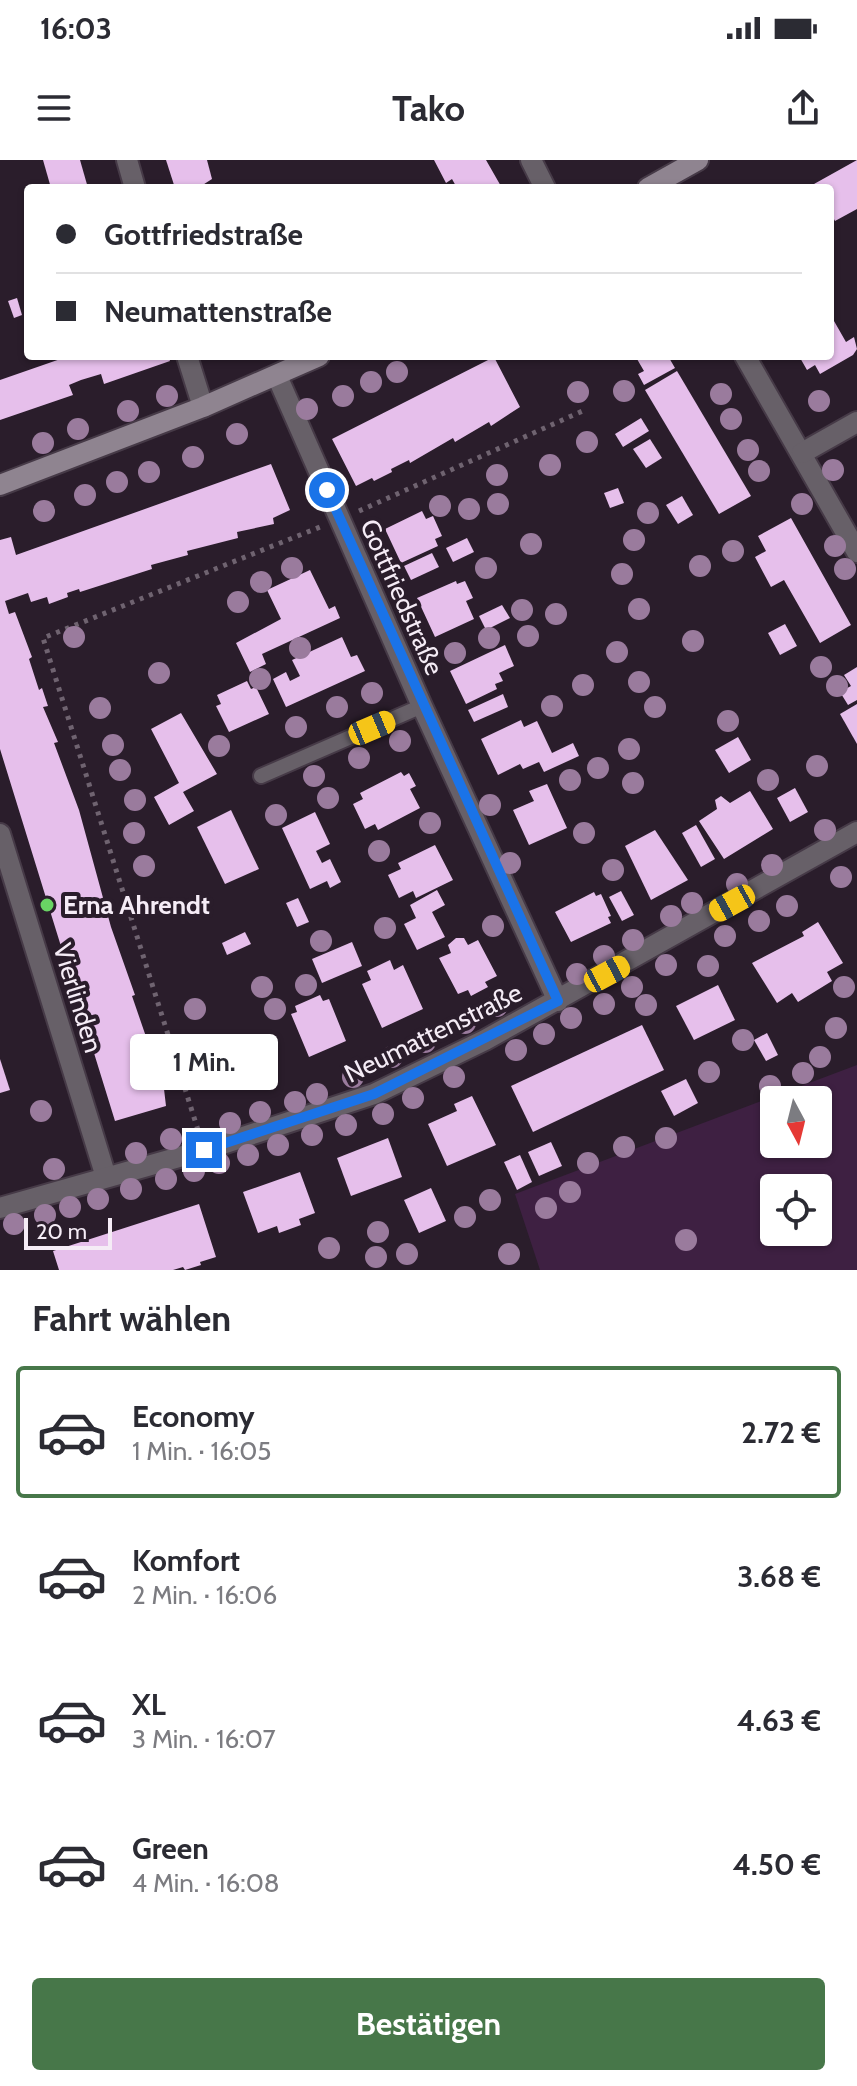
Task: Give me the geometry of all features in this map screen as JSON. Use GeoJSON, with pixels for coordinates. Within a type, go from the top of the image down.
{"type":"FeatureCollection","features":[{"type":"Feature","properties":{"kind":"main road"},"geometry":{"type":"LineString","coordinates":[[655,184],[698,160]]}},
{"type":"Feature","properties":{"kind":"main road"},"geometry":{"type":"LineString","coordinates":[[0,485],[203,407],[311,360]]}},
{"type":"Feature","properties":{"kind":"street"},"geometry":{"type":"LineString","coordinates":[[127,160],[134,184]]}},
{"type":"Feature","properties":{"kind":"street"},"geometry":{"type":"LineString","coordinates":[[531,160],[543,184]]}},
{"type":"Feature","properties":{"kind":"street"},"geometry":{"type":"LineString","coordinates":[[188,360],[203,407]]}},
{"type":"Feature","properties":{"kind":"street"},"geometry":{"type":"LineString","coordinates":[[747,360],[857,552]]}},
{"type":"Feature","properties":{"kind":"street","name":"Gottfriedstraße"},"geometry":{"type":"LineString","coordinates":[[277,376],[422,706],[558,1001]]}},
{"type":"Feature","properties":{"kind":"street"},"geometry":{"type":"LineString","coordinates":[[802,453],[857,422]]}},
{"type":"Feature","properties":{"kind":"street","name":"Neumattenstraße"},"geometry":{"type":"LineString","coordinates":[[0,1208],[204,1150],[374,1094],[558,1001],[857,832]]}},
{"type":"Feature","properties":{"kind":"street","name":"Vierlinden"},"geometry":{"type":"LineString","coordinates":[[0,834],[106,1177]]}},
{"type":"Feature","properties":{"kind":"lane","name":"Gottfriedstraße"},"geometry":{"type":"LineString","coordinates":[[261,776],[422,706]]}},
{"type":"Feature","properties":{"kind":"path"},"geometry":{"type":"LineString","coordinates":[[204,1150],[43,638],[340,519],[587,409]]}},
{"type":"Feature","properties":{"kind":"shaded area"},"geometry":{"type":"Polygon","coordinates":[[[857,1065],[857,1270],[540,1270],[515,1194],[760,1102],[760,1158],[832,1158],[832,1086],[801,1086],[857,1065]]]}},
{"type":"Feature","properties":{"kind":"building"},"geometry":{"type":"Polygon","coordinates":[[[43,160],[80,160],[87,184],[50,184],[43,160]]]}},
{"type":"Feature","properties":{"kind":"building"},"geometry":{"type":"Polygon","coordinates":[[[166,160],[207,160],[212,179],[204,184],[174,184],[166,160]]]}},
{"type":"Feature","properties":{"kind":"building"},"geometry":{"type":"Polygon","coordinates":[[[434,160],[486,160],[500,184],[455,184],[452,179],[446,183],[434,160]]]}},
{"type":"Feature","properties":{"kind":"building"},"geometry":{"type":"Polygon","coordinates":[[[857,160],[857,209],[835,221],[834,184],[814,184],[857,160]]]}},
{"type":"Feature","properties":{"kind":"building"},"geometry":{"type":"Polygon","coordinates":[[[17,298],[22,315],[14,318],[8,301],[17,298]]]}},
{"type":"Feature","properties":{"kind":"building"},"geometry":{"type":"Polygon","coordinates":[[[834,321],[846,342],[854,337],[857,349],[853,355],[820,374],[815,365],[807,370],[801,360],[834,360],[834,321]]]}},
{"type":"Feature","properties":{"kind":"building"},"geometry":{"type":"Polygon","coordinates":[[[58,360],[170,361],[104,384],[101,374],[81,380],[69,385],[73,395],[0,420],[0,380],[58,360]]]}},
{"type":"Feature","properties":{"kind":"building"},"geometry":{"type":"Polygon","coordinates":[[[488,360],[496,360],[520,407],[491,426],[489,422],[455,442],[453,438],[410,463],[409,460],[391,469],[392,472],[374,481],[372,478],[356,486],[332,439],[488,360]]]}},
{"type":"Feature","properties":{"kind":"building"},"geometry":{"type":"Polygon","coordinates":[[[638,360],[670,360],[675,368],[644,385],[638,374],[644,371],[638,360]]]}},
{"type":"Feature","properties":{"kind":"building"},"geometry":{"type":"Polygon","coordinates":[[[677,371],[751,496],[719,514],[645,390],[677,371]]]}},
{"type":"Feature","properties":{"kind":"building"},"geometry":{"type":"Polygon","coordinates":[[[641,418],[649,431],[623,447],[615,434],[641,418]]]}},
{"type":"Feature","properties":{"kind":"building"},"geometry":{"type":"Polygon","coordinates":[[[650,439],[662,458],[646,468],[633,449],[650,439]]]}},
{"type":"Feature","properties":{"kind":"building"},"geometry":{"type":"Polygon","coordinates":[[[271,464],[290,510],[273,518],[274,524],[237,532],[238,538],[187,551],[188,555],[151,565],[152,569],[80,592],[79,589],[67,593],[68,597],[49,604],[47,597],[31,602],[28,593],[5,601],[9,614],[15,612],[32,657],[29,659],[39,690],[42,688],[48,706],[43,707],[58,742],[54,743],[79,810],[111,927],[135,995],[132,996],[164,1089],[166,1106],[115,1121],[0,749],[0,540],[11,537],[16,555],[271,464]]]}},
{"type":"Feature","properties":{"kind":"building"},"geometry":{"type":"Polygon","coordinates":[[[618,488],[624,503],[610,508],[604,493],[618,488]]]}},
{"type":"Feature","properties":{"kind":"building"},"geometry":{"type":"Polygon","coordinates":[[[682,496],[693,515],[678,524],[666,505],[682,496]]]}},
{"type":"Feature","properties":{"kind":"building"},"geometry":{"type":"Polygon","coordinates":[[[422,511],[426,519],[433,516],[442,536],[435,539],[438,546],[401,563],[385,529],[422,511]]]}},
{"type":"Feature","properties":{"kind":"building"},"geometry":{"type":"Polygon","coordinates":[[[791,518],[851,625],[820,643],[784,580],[771,587],[755,557],[766,551],[758,536],[791,518]]]}},
{"type":"Feature","properties":{"kind":"building"},"geometry":{"type":"Polygon","coordinates":[[[467,538],[474,552],[453,562],[446,548],[467,538]]]}},
{"type":"Feature","properties":{"kind":"building"},"geometry":{"type":"Polygon","coordinates":[[[432,553],[439,567],[411,580],[404,566],[432,553]]]}},
{"type":"Feature","properties":{"kind":"building"},"geometry":{"type":"Polygon","coordinates":[[[310,570],[329,609],[335,606],[340,618],[262,654],[266,664],[250,672],[236,643],[281,619],[267,590],[310,570]]]}},
{"type":"Feature","properties":{"kind":"building"},"geometry":{"type":"Polygon","coordinates":[[[456,581],[457,584],[465,581],[473,598],[466,601],[474,619],[435,637],[417,598],[456,581]]]}},
{"type":"Feature","properties":{"kind":"building"},"geometry":{"type":"Polygon","coordinates":[[[502,605],[510,618],[486,630],[479,616],[502,605]]]}},
{"type":"Feature","properties":{"kind":"building"},"geometry":{"type":"Polygon","coordinates":[[[785,624],[797,646],[780,655],[768,633],[785,624]]]}},
{"type":"Feature","properties":{"kind":"building"},"geometry":{"type":"Polygon","coordinates":[[[342,637],[351,657],[357,655],[365,671],[286,707],[273,679],[286,672],[290,681],[300,676],[292,660],[342,637]]]}},
{"type":"Feature","properties":{"kind":"building"},"geometry":{"type":"Polygon","coordinates":[[[505,645],[514,666],[499,673],[503,681],[495,684],[497,689],[466,704],[450,671],[505,645]]]}},
{"type":"Feature","properties":{"kind":"building"},"geometry":{"type":"Polygon","coordinates":[[[857,667],[857,700],[848,705],[840,692],[851,686],[844,675],[857,667]]]}},
{"type":"Feature","properties":{"kind":"building"},"geometry":{"type":"Polygon","coordinates":[[[247,681],[251,689],[256,687],[269,714],[229,732],[216,706],[221,704],[217,695],[247,681]]]}},
{"type":"Feature","properties":{"kind":"building"},"geometry":{"type":"Polygon","coordinates":[[[503,694],[508,707],[474,722],[468,710],[503,694]]]}},
{"type":"Feature","properties":{"kind":"building"},"geometry":{"type":"Polygon","coordinates":[[[857,704],[857,744],[840,714],[857,704]]]}},
{"type":"Feature","properties":{"kind":"building"},"geometry":{"type":"Polygon","coordinates":[[[181,713],[217,774],[183,792],[194,811],[169,825],[154,797],[179,783],[151,729],[181,713]]]}},
{"type":"Feature","properties":{"kind":"building"},"geometry":{"type":"Polygon","coordinates":[[[521,720],[524,727],[537,721],[552,753],[573,743],[579,756],[544,772],[539,762],[523,769],[520,764],[498,775],[481,739],[521,720]]]}},
{"type":"Feature","properties":{"kind":"building"},"geometry":{"type":"Polygon","coordinates":[[[738,737],[751,760],[729,773],[715,750],[738,737]]]}},
{"type":"Feature","properties":{"kind":"building"},"geometry":{"type":"Polygon","coordinates":[[[401,772],[404,776],[409,773],[416,786],[410,789],[420,808],[378,830],[375,824],[365,829],[353,804],[363,799],[360,793],[401,772]]]}},
{"type":"Feature","properties":{"kind":"building"},"geometry":{"type":"Polygon","coordinates":[[[547,784],[567,828],[529,845],[513,810],[534,801],[529,791],[547,784]]]}},
{"type":"Feature","properties":{"kind":"building"},"geometry":{"type":"Polygon","coordinates":[[[795,788],[808,812],[790,822],[777,798],[795,788]]]}},
{"type":"Feature","properties":{"kind":"building"},"geometry":{"type":"Polygon","coordinates":[[[750,791],[773,829],[724,859],[699,821],[717,809],[715,800],[721,796],[730,803],[750,791]]]}},
{"type":"Feature","properties":{"kind":"building"},"geometry":{"type":"Polygon","coordinates":[[[231,810],[259,869],[225,884],[197,827],[231,810]]]}},
{"type":"Feature","properties":{"kind":"building"},"geometry":{"type":"Polygon","coordinates":[[[315,812],[330,844],[316,851],[322,863],[330,859],[341,882],[330,888],[327,881],[310,889],[282,828],[315,812]]]}},
{"type":"Feature","properties":{"kind":"building"},"geometry":{"type":"Polygon","coordinates":[[[696,825],[715,859],[701,867],[682,833],[696,825]]]}},
{"type":"Feature","properties":{"kind":"building"},"geometry":{"type":"Polygon","coordinates":[[[655,830],[688,880],[651,900],[625,846],[655,830]]]}},
{"type":"Feature","properties":{"kind":"building"},"geometry":{"type":"Polygon","coordinates":[[[435,845],[453,880],[416,898],[413,891],[399,898],[388,875],[401,869],[398,863],[435,845]]]}},
{"type":"Feature","properties":{"kind":"building"},"geometry":{"type":"Polygon","coordinates":[[[437,890],[445,905],[432,912],[445,937],[417,950],[404,924],[416,918],[410,905],[437,890]]]}},
{"type":"Feature","properties":{"kind":"building"},"geometry":{"type":"Polygon","coordinates":[[[621,891],[634,915],[622,921],[609,897],[621,891]]]}},
{"type":"Feature","properties":{"kind":"building"},"geometry":{"type":"Polygon","coordinates":[[[594,892],[596,896],[601,894],[611,923],[571,942],[555,912],[594,892]]]}},
{"type":"Feature","properties":{"kind":"building"},"geometry":{"type":"Polygon","coordinates":[[[298,898],[309,922],[297,927],[286,903],[298,898]]]}},
{"type":"Feature","properties":{"kind":"building"},"geometry":{"type":"Polygon","coordinates":[[[818,922],[843,963],[827,972],[832,981],[798,1002],[792,993],[777,1003],[752,963],[804,936],[802,932],[818,922]]]}},
{"type":"Feature","properties":{"kind":"building"},"geometry":{"type":"Polygon","coordinates":[[[245,932],[251,944],[227,955],[222,943],[245,932]]]}},
{"type":"Feature","properties":{"kind":"building"},"geometry":{"type":"Polygon","coordinates":[[[456,938],[464,938],[468,945],[478,940],[497,976],[485,982],[488,987],[471,996],[468,990],[458,994],[439,958],[451,953],[448,945],[456,938]]]}},
{"type":"Feature","properties":{"kind":"building"},"geometry":{"type":"Polygon","coordinates":[[[352,942],[362,966],[322,983],[312,959],[352,942]]]}},
{"type":"Feature","properties":{"kind":"building"},"geometry":{"type":"Polygon","coordinates":[[[390,960],[394,970],[403,965],[423,1009],[382,1028],[362,984],[371,980],[367,971],[390,960]]]}},
{"type":"Feature","properties":{"kind":"building"},"geometry":{"type":"Polygon","coordinates":[[[718,985],[735,1020],[694,1040],[676,1006],[718,985]]]}},
{"type":"Feature","properties":{"kind":"building"},"geometry":{"type":"Polygon","coordinates":[[[320,995],[323,1001],[329,999],[346,1041],[309,1057],[291,1014],[297,1012],[295,1006],[320,995]]]}},
{"type":"Feature","properties":{"kind":"building"},"geometry":{"type":"Polygon","coordinates":[[[642,1025],[664,1070],[533,1132],[511,1086],[642,1025]]]}},
{"type":"Feature","properties":{"kind":"building"},"geometry":{"type":"Polygon","coordinates":[[[767,1033],[778,1055],[766,1061],[754,1040],[767,1033]]]}},
{"type":"Feature","properties":{"kind":"building"},"geometry":{"type":"Polygon","coordinates":[[[259,1036],[272,1069],[231,1084],[223,1061],[205,1068],[197,1046],[219,1038],[224,1049],[259,1036]]]}},
{"type":"Feature","properties":{"kind":"building"},"geometry":{"type":"Polygon","coordinates":[[[0,1059],[10,1090],[0,1093],[0,1059]]]}},
{"type":"Feature","properties":{"kind":"building"},"geometry":{"type":"Polygon","coordinates":[[[686,1079],[698,1103],[674,1116],[661,1091],[686,1079]]]}},
{"type":"Feature","properties":{"kind":"building"},"geometry":{"type":"Polygon","coordinates":[[[472,1096],[496,1145],[447,1166],[428,1124],[457,1111],[454,1104],[472,1096]]]}},
{"type":"Feature","properties":{"kind":"building"},"geometry":{"type":"Polygon","coordinates":[[[388,1138],[402,1177],[351,1196],[337,1158],[388,1138]]]}},
{"type":"Feature","properties":{"kind":"building"},"geometry":{"type":"Polygon","coordinates":[[[551,1142],[562,1166],[539,1176],[528,1152],[551,1142]]]}},
{"type":"Feature","properties":{"kind":"building"},"geometry":{"type":"Polygon","coordinates":[[[520,1155],[532,1182],[517,1190],[504,1162],[520,1155]]]}},
{"type":"Feature","properties":{"kind":"building"},"geometry":{"type":"Polygon","coordinates":[[[300,1172],[315,1213],[299,1219],[301,1225],[279,1233],[277,1226],[258,1233],[243,1192],[300,1172]]]}},
{"type":"Feature","properties":{"kind":"building"},"geometry":{"type":"Polygon","coordinates":[[[431,1188],[446,1221],[419,1233],[404,1200],[431,1188]]]}},
{"type":"Feature","properties":{"kind":"building"},"geometry":{"type":"Polygon","coordinates":[[[199,1204],[216,1257],[200,1262],[201,1265],[185,1270],[183,1267],[173,1270],[59,1270],[53,1251],[199,1204]]]}},
{"type":"Feature","properties":{"kind":"place","name":"Erna Ahrendt"},"geometry":{"type":"Point","coordinates":[47,905]}},
{"type":"Feature","properties":{"kind":"route"},"geometry":{"type":"LineString","coordinates":[[204,1150],[374,1094],[558,1001],[422,706],[327,490]]}}]}
